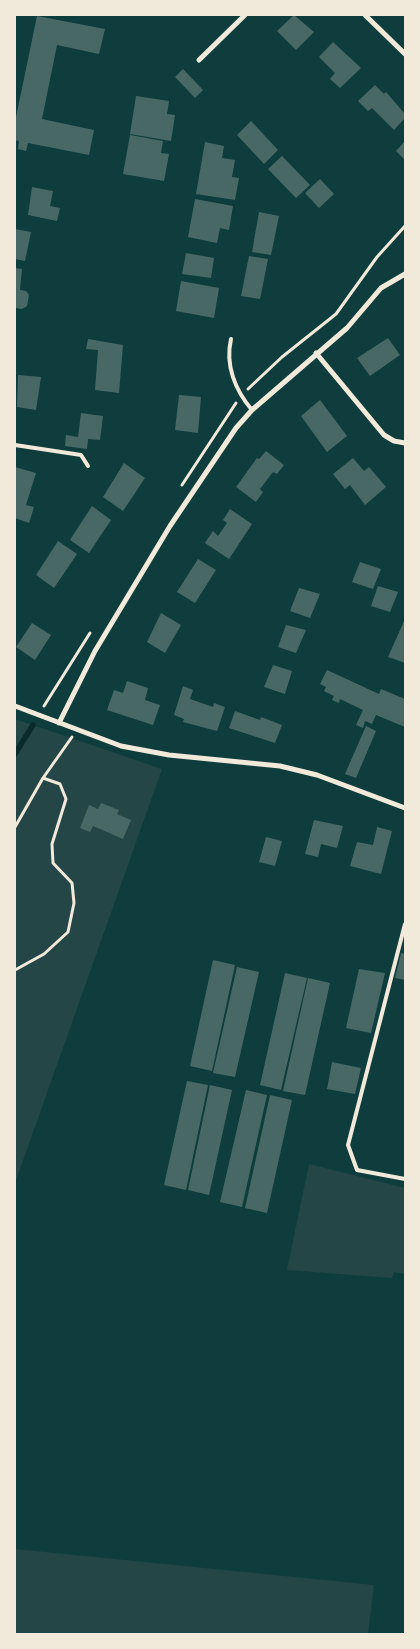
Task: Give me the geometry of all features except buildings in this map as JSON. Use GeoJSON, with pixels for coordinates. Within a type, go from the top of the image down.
{"type":"FeatureCollection","features":[{"type":"Feature","properties":{"kind":"street"},"geometry":{"type":"LineString","coordinates":[[199,60],[245,15]]}},
{"type":"Feature","properties":{"kind":"street"},"geometry":{"type":"LineString","coordinates":[[365,15],[405,54]]}},
{"type":"Feature","properties":{"kind":"street"},"geometry":{"type":"LineString","coordinates":[[59,723],[95,651],[170,526],[236,428],[252,410],[347,328],[381,288],[405,274]]}},
{"type":"Feature","properties":{"kind":"street"},"geometry":{"type":"LineString","coordinates":[[316,353],[384,435],[394,441],[405,443]]}},
{"type":"Feature","properties":{"kind":"street"},"geometry":{"type":"LineString","coordinates":[[15,706],[120,746],[168,755],[280,766],[317,775],[405,808]]}},
{"type":"Feature","properties":{"kind":"lane"},"geometry":{"type":"LineString","coordinates":[[231,339],[228,363],[238,392],[252,410]]}},
{"type":"Feature","properties":{"kind":"lane"},"geometry":{"type":"LineString","coordinates":[[15,444],[81,455],[88,466]]}},
{"type":"Feature","properties":{"kind":"lane"},"geometry":{"type":"LineString","coordinates":[[405,924],[348,1145],[356,1170],[405,1179]]}},
{"type":"Feature","properties":{"kind":"path"},"geometry":{"type":"LineString","coordinates":[[376,256],[405,226]]}},
{"type":"Feature","properties":{"kind":"path"},"geometry":{"type":"LineString","coordinates":[[15,827],[43,778],[77,730]]}},
{"type":"Feature","properties":{"kind":"path"},"geometry":{"type":"LineString","coordinates":[[15,970],[44,954],[68,932],[74,903],[72,883],[53,863],[52,844],[66,799],[60,784],[43,778]]}},
{"type":"Feature","properties":{"kind":"shaded area"},"geometry":{"type":"Polygon","coordinates":[[[15,719],[162,769],[15,1183],[15,719]]]}},
{"type":"Feature","properties":{"kind":"shaded area"},"geometry":{"type":"Polygon","coordinates":[[[309,1164],[405,1188],[405,1274],[394,1272],[392,1278],[287,1270],[309,1164]]]}},
{"type":"Feature","properties":{"kind":"shaded area"},"geometry":{"type":"Polygon","coordinates":[[[15,1549],[374,1585],[368,1634],[15,1634],[15,1549]]]}},
{"type":"Feature","properties":{"kind":"waterway"},"geometry":{"type":"LineString","coordinates":[[15,754],[33,725]]}}]}
